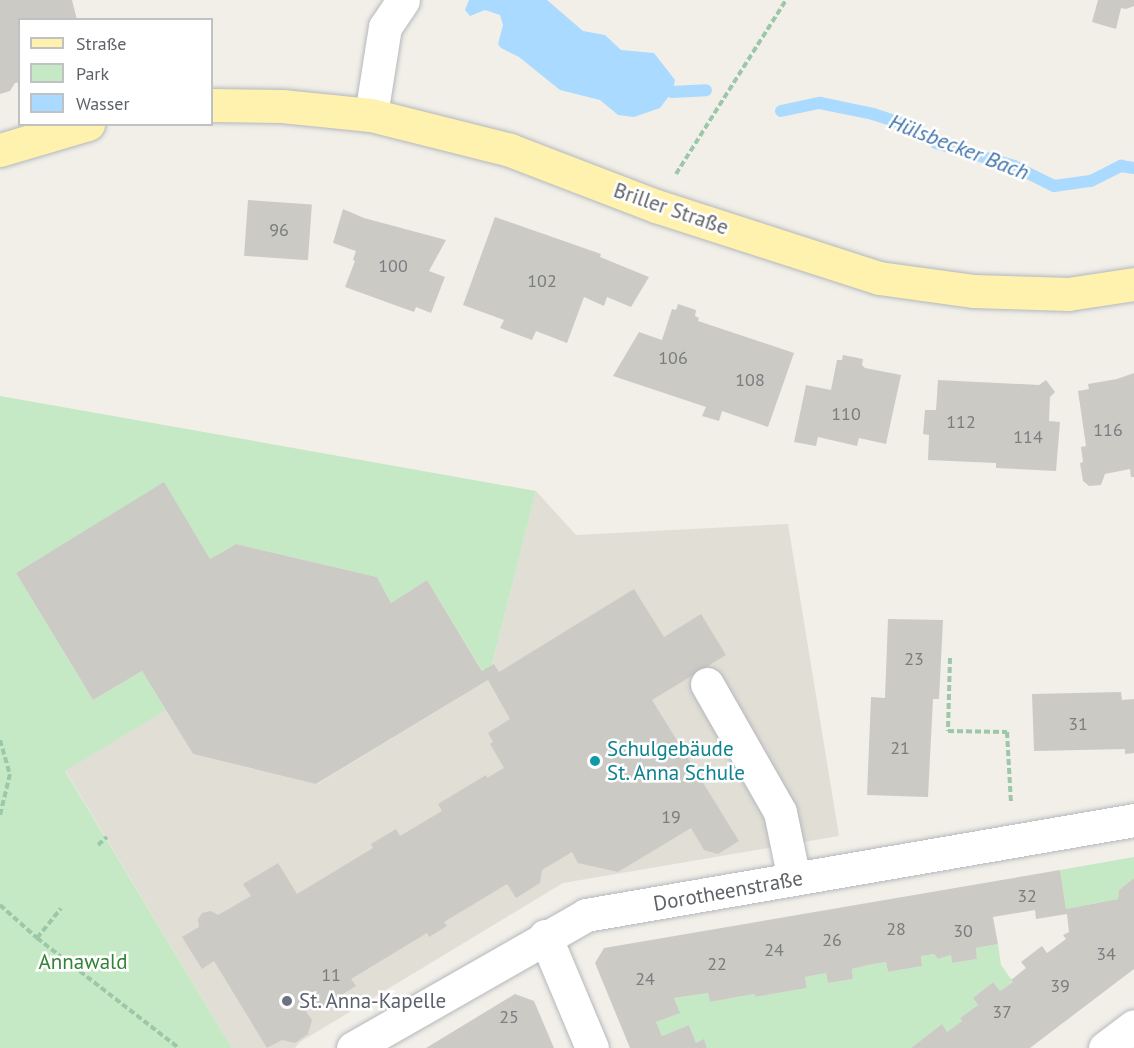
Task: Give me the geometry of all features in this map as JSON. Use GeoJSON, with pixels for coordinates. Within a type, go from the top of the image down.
{"type":"FeatureCollection","features":[{"type":"Feature","properties":{"kind":"main road","name":"Briller Straße"},"geometry":{"type":"LineString","coordinates":[[213,105],[282,106],[371,115],[510,150],[656,206],[879,278],[974,291],[1068,294],[1134,284]]}},
{"type":"Feature","properties":{"kind":"main road"},"geometry":{"type":"LineString","coordinates":[[0,150],[81,126]]}},
{"type":"Feature","properties":{"kind":"street"},"geometry":{"type":"LineString","coordinates":[[371,115],[385,27],[404,0]]}},
{"type":"Feature","properties":{"kind":"street"},"geometry":{"type":"LineString","coordinates":[[707,684],[780,812],[794,879]]}},
{"type":"Feature","properties":{"kind":"street","name":"Dorotheenstraße"},"geometry":{"type":"LineString","coordinates":[[353,1048],[545,936],[586,915],[1134,820]]}},
{"type":"Feature","properties":{"kind":"street"},"geometry":{"type":"LineString","coordinates":[[545,936],[592,1048]]}},
{"type":"Feature","properties":{"kind":"street"},"geometry":{"type":"LineString","coordinates":[[1105,1048],[1134,1026]]}},
{"type":"Feature","properties":{"kind":"path"},"geometry":{"type":"LineString","coordinates":[[656,206],[786,0]]}},
{"type":"Feature","properties":{"kind":"path"},"geometry":{"type":"LineString","coordinates":[[950,658],[948,731],[1007,732],[1010,789]]}},
{"type":"Feature","properties":{"kind":"path"},"geometry":{"type":"LineString","coordinates":[[0,740],[10,774],[0,815]]}},
{"type":"Feature","properties":{"kind":"path"},"geometry":{"type":"LineString","coordinates":[[98,845],[107,837]]}},
{"type":"Feature","properties":{"kind":"path"},"geometry":{"type":"LineString","coordinates":[[0,905],[37,938],[179,1048]]}},
{"type":"Feature","properties":{"kind":"path"},"geometry":{"type":"LineString","coordinates":[[37,938],[61,908]]}},
{"type":"Feature","properties":{"kind":"shaded area"},"geometry":{"type":"Polygon","coordinates":[[[536,491],[576,535],[788,524],[839,836],[563,883],[300,1042],[295,1048],[232,1048],[65,770],[166,710],[193,754],[317,784],[488,680],[536,491]]]}},
{"type":"Feature","properties":{"kind":"green space","name":"Annawald"},"geometry":{"type":"Polygon","coordinates":[[[0,396],[536,491],[488,680],[427,580],[391,603],[377,577],[236,544],[210,559],[164,483],[16,573],[93,700],[142,671],[166,710],[65,771],[232,1048],[0,1048],[0,396]]]}},
{"type":"Feature","properties":{"kind":"green space"},"geometry":{"type":"Polygon","coordinates":[[[1134,857],[1134,878],[1119,890],[1118,899],[1066,909],[1060,870],[1134,857]]]}},
{"type":"Feature","properties":{"kind":"green space"},"geometry":{"type":"Polygon","coordinates":[[[998,944],[1001,965],[1013,982],[1000,991],[993,982],[973,998],[978,1005],[960,1018],[962,1021],[947,1032],[941,1025],[911,1048],[707,1048],[704,1040],[696,1043],[689,1025],[662,1036],[656,1022],[679,1013],[674,998],[708,993],[710,1002],[754,994],[755,997],[807,988],[805,977],[826,973],[828,983],[853,979],[852,969],[868,965],[886,962],[888,972],[922,966],[921,956],[934,954],[938,959],[951,955],[952,963],[977,959],[976,948],[998,944]]]}},
{"type":"Feature","properties":{"kind":"water"},"geometry":{"type":"Polygon","coordinates":[[[469,0],[547,0],[583,31],[605,35],[621,50],[654,53],[675,80],[672,92],[660,108],[634,117],[618,115],[600,100],[560,90],[519,57],[501,48],[498,44],[503,25],[500,15],[485,10],[470,16],[465,10],[469,0]]]}},
{"type":"Feature","properties":{"kind":"building"},"geometry":{"type":"Polygon","coordinates":[[[0,0],[72,0],[76,18],[18,18],[18,82],[10,91],[0,94],[0,0]]]}},
{"type":"Feature","properties":{"kind":"building"},"geometry":{"type":"Polygon","coordinates":[[[1098,0],[1134,0],[1134,6],[1121,8],[1116,29],[1092,22],[1098,0]]]}},
{"type":"Feature","properties":{"kind":"building"},"geometry":{"type":"Polygon","coordinates":[[[248,200],[312,204],[308,260],[244,256],[248,200]]]}},
{"type":"Feature","properties":{"kind":"building"},"geometry":{"type":"Polygon","coordinates":[[[343,209],[364,218],[446,240],[429,271],[445,277],[431,313],[416,307],[414,312],[345,287],[355,261],[353,260],[356,251],[333,243],[343,209]]]}},
{"type":"Feature","properties":{"kind":"building"},"geometry":{"type":"Polygon","coordinates":[[[495,217],[601,254],[600,257],[649,277],[631,307],[607,297],[604,306],[584,297],[567,343],[536,331],[532,340],[500,328],[504,320],[463,305],[495,217]]]}},
{"type":"Feature","properties":{"kind":"building"},"geometry":{"type":"Polygon","coordinates":[[[678,304],[696,310],[695,316],[699,318],[698,321],[794,353],[768,427],[722,411],[719,421],[702,416],[706,407],[613,376],[639,332],[662,340],[672,309],[676,310],[678,304]]]}},
{"type":"Feature","properties":{"kind":"building"},"geometry":{"type":"Polygon","coordinates":[[[843,355],[863,359],[862,365],[865,368],[901,375],[886,444],[859,438],[857,446],[818,437],[816,446],[794,442],[806,385],[831,390],[837,360],[842,360],[843,355]]]}},
{"type":"Feature","properties":{"kind":"building"},"geometry":{"type":"Polygon","coordinates":[[[1134,373],[1134,477],[1131,477],[1130,469],[1105,474],[1101,485],[1089,486],[1083,481],[1080,463],[1083,462],[1081,447],[1086,446],[1078,391],[1089,389],[1088,384],[1117,379],[1134,373]]]}},
{"type":"Feature","properties":{"kind":"building"},"geometry":{"type":"Polygon","coordinates":[[[938,380],[1039,385],[1046,380],[1055,392],[1050,397],[1049,421],[1060,422],[1056,471],[996,468],[996,463],[928,460],[929,435],[923,434],[925,410],[936,410],[938,380]]]}},
{"type":"Feature","properties":{"kind":"building","name":"Schulgebäude St. Anna Schule"},"geometry":{"type":"Polygon","coordinates":[[[164,482],[210,559],[236,544],[377,577],[391,603],[427,580],[482,671],[494,664],[499,672],[634,589],[664,637],[701,614],[726,655],[652,700],[739,841],[718,854],[704,850],[691,828],[618,872],[578,863],[572,852],[542,870],[540,883],[516,898],[507,884],[444,922],[447,926],[429,937],[427,933],[351,979],[356,986],[319,1009],[316,1003],[305,1010],[312,1020],[308,1034],[295,1043],[282,1040],[267,1048],[214,961],[202,969],[182,937],[199,927],[198,919],[202,913],[211,911],[218,915],[251,896],[243,884],[278,863],[297,894],[373,848],[371,844],[396,829],[400,836],[442,811],[438,804],[486,775],[487,778],[504,768],[490,744],[493,742],[488,733],[510,719],[488,680],[316,784],[193,754],[142,671],[93,700],[16,573],[164,482]]]}},
{"type":"Feature","properties":{"kind":"building"},"geometry":{"type":"Polygon","coordinates":[[[888,619],[943,620],[939,699],[933,699],[928,797],[867,795],[871,697],[885,698],[888,619]]]}},
{"type":"Feature","properties":{"kind":"building"},"geometry":{"type":"Polygon","coordinates":[[[1121,692],[1122,700],[1134,699],[1134,753],[1125,754],[1125,749],[1034,751],[1032,694],[1121,692]]]}},
{"type":"Feature","properties":{"kind":"building"},"geometry":{"type":"Polygon","coordinates":[[[1060,870],[1066,909],[1118,899],[1119,890],[1134,878],[1134,969],[1030,1048],[911,1048],[942,1024],[947,1032],[962,1021],[960,1018],[978,1005],[973,998],[993,982],[1000,991],[1013,982],[1011,980],[1026,968],[1021,962],[1042,946],[1047,953],[1066,939],[1063,935],[1069,932],[1067,914],[1036,919],[1035,910],[993,917],[998,944],[976,948],[977,959],[952,963],[951,955],[938,959],[934,954],[921,956],[922,966],[888,972],[886,962],[868,965],[852,969],[853,979],[828,983],[826,973],[805,977],[807,988],[755,997],[754,994],[710,1002],[708,993],[674,998],[680,1013],[656,1022],[662,1036],[689,1025],[696,1043],[704,1039],[707,1048],[630,1048],[595,963],[604,948],[1060,870]]]}},
{"type":"Feature","properties":{"kind":"building"},"geometry":{"type":"Polygon","coordinates":[[[515,994],[534,1001],[554,1048],[426,1048],[515,994]]]}},
{"type":"Feature","properties":{"kind":"waterway","name":"Hülsbecker Bach"},"geometry":{"type":"LineString","coordinates":[[672,92],[706,90]]}},
{"type":"Feature","properties":{"kind":"waterway","name":"Hülsbecker Bach"},"geometry":{"type":"LineString","coordinates":[[781,111],[820,103],[873,114],[913,127],[936,143],[1014,166],[1054,186],[1091,181],[1121,166],[1134,168]]}},
{"type":"Feature","properties":{"kind":"place","name":"Schulgebäude St. Anna Schule"},"geometry":{"type":"Point","coordinates":[595,761]}},
{"type":"Feature","properties":{"kind":"place","name":"St. Anna-Kapelle"},"geometry":{"type":"Point","coordinates":[287,1001]}}]}
